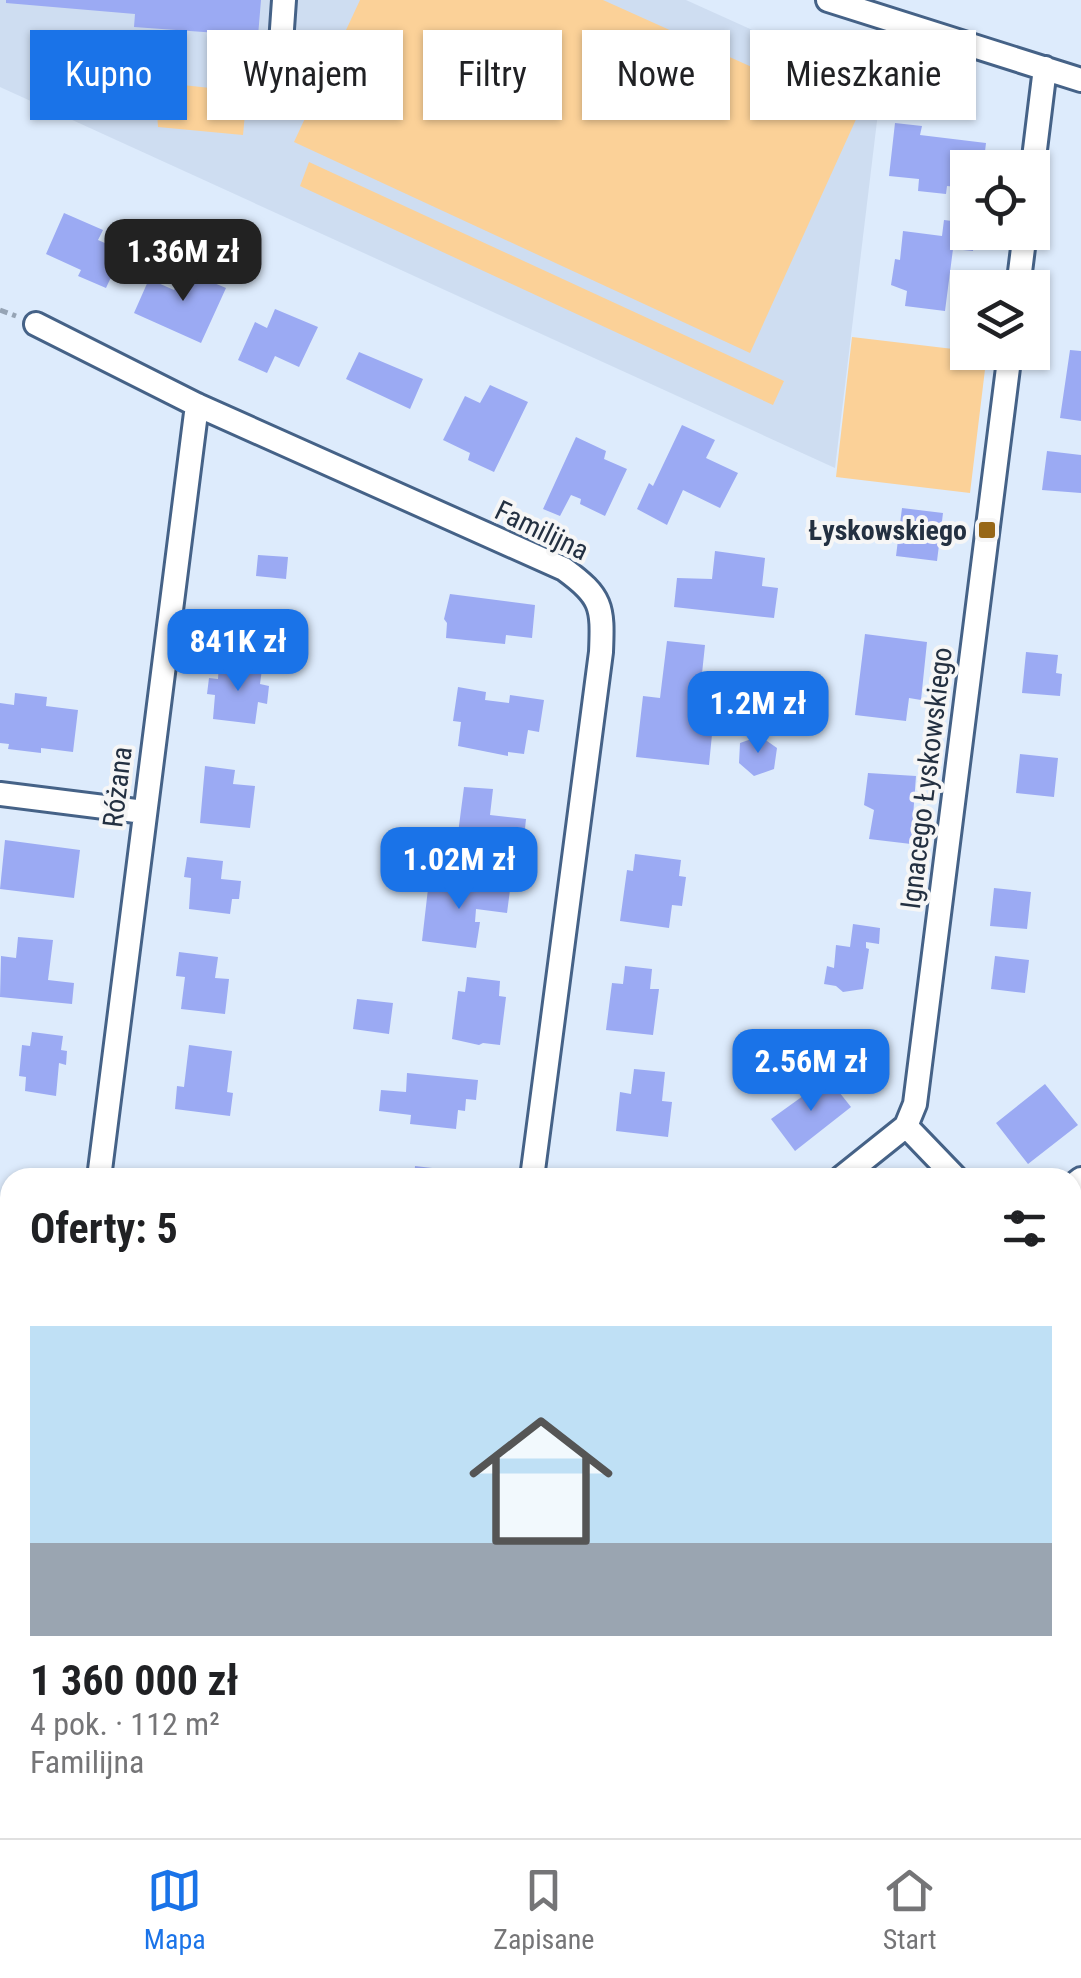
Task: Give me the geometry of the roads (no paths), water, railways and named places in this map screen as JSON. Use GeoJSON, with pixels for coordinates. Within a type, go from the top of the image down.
{"type":"FeatureCollection","features":[{"type":"Feature","properties":{"kind":"street"},"geometry":{"type":"LineString","coordinates":[[282,30],[284,0]]}},
{"type":"Feature","properties":{"kind":"street"},"geometry":{"type":"LineString","coordinates":[[828,0],[1081,80]]}},
{"type":"Feature","properties":{"kind":"street"},"geometry":{"type":"LineString","coordinates":[[1035,150],[1045,68]]}},
{"type":"Feature","properties":{"kind":"street","name":"Familijna"},"geometry":{"type":"LineString","coordinates":[[36,324],[196,405],[564,569],[590,589],[602,618],[600,652],[533,1168]]}},
{"type":"Feature","properties":{"kind":"street","name":"Ignacego Łyskowskiego"},"geometry":{"type":"LineString","coordinates":[[906,1126],[915,1104],[921,1070],[1008,370]]}},
{"type":"Feature","properties":{"kind":"street","name":"Różana"},"geometry":{"type":"LineString","coordinates":[[100,1168],[196,405]]}},
{"type":"Feature","properties":{"kind":"street"},"geometry":{"type":"LineString","coordinates":[[0,794],[144,812]]}},
{"type":"Feature","properties":{"kind":"street"},"geometry":{"type":"LineString","coordinates":[[854,1168],[906,1126],[946,1168]]}},
{"type":"Feature","properties":{"kind":"place","name":"Łyskowskiego"},"geometry":{"type":"Point","coordinates":[987,530]}}]}
